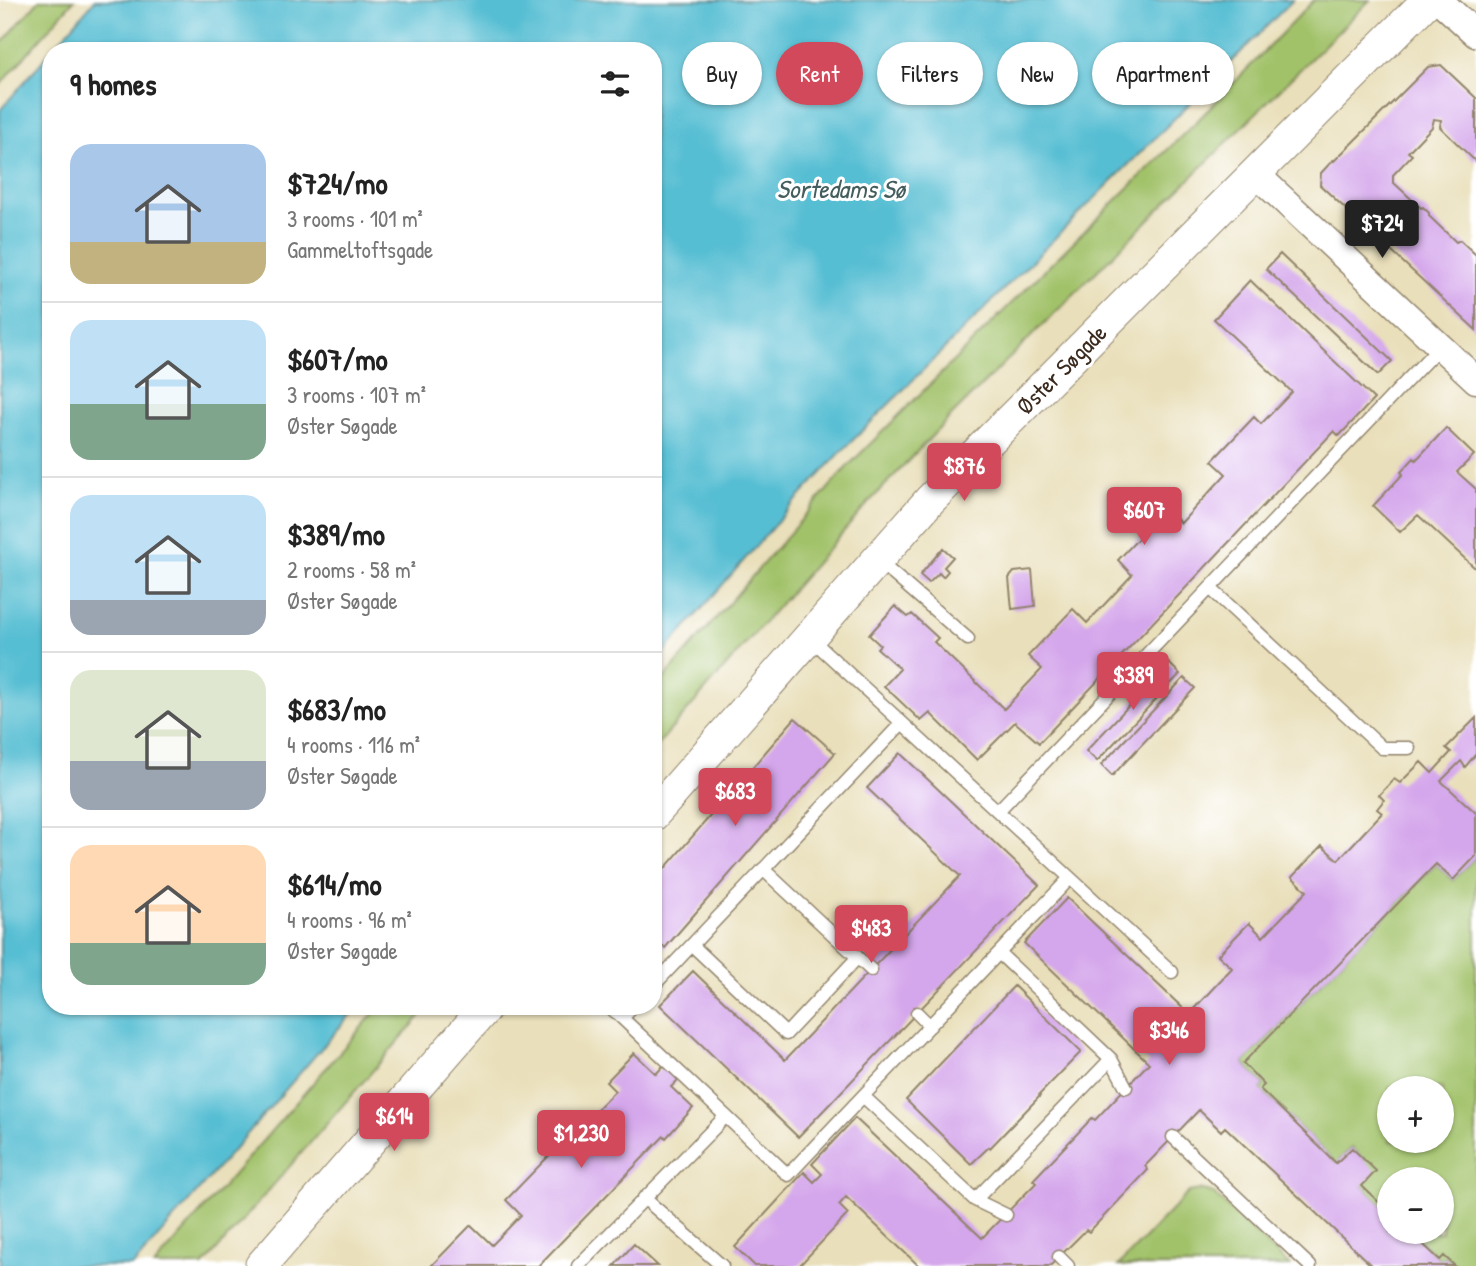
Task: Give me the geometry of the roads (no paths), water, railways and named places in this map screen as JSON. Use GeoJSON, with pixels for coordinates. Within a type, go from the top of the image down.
{"type":"FeatureCollection","features":[{"type":"Feature","properties":{"kind":"street","name":"Øster Søgade"},"geometry":{"type":"LineString","coordinates":[[662,805],[930,500],[1428,0]]}},
{"type":"Feature","properties":{"kind":"street"},"geometry":{"type":"LineString","coordinates":[[1440,0],[1476,34]]}},
{"type":"Feature","properties":{"kind":"street"},"geometry":{"type":"LineString","coordinates":[[1256,174],[1476,380]]}},
{"type":"Feature","properties":{"kind":"street"},"geometry":{"type":"LineString","coordinates":[[261,1266],[479,1015]]}},
{"type":"Feature","properties":{"kind":"lane"},"geometry":{"type":"LineString","coordinates":[[998,811],[1440,346]]}},
{"type":"Feature","properties":{"kind":"lane"},"geometry":{"type":"LineString","coordinates":[[877,559],[968,639]]}},
{"type":"Feature","properties":{"kind":"lane"},"geometry":{"type":"LineString","coordinates":[[1210,588],[1382,748],[1409,748]]}},
{"type":"Feature","properties":{"kind":"lane"},"geometry":{"type":"LineString","coordinates":[[808,637],[1172,972]]}},
{"type":"Feature","properties":{"kind":"lane"},"geometry":{"type":"LineString","coordinates":[[662,977],[902,723]]}},
{"type":"Feature","properties":{"kind":"lane"},"geometry":{"type":"LineString","coordinates":[[763,869],[871,970]]}},
{"type":"Feature","properties":{"kind":"lane"},"geometry":{"type":"LineString","coordinates":[[619,1015],[788,1175],[1070,878]]}},
{"type":"Feature","properties":{"kind":"lane"},"geometry":{"type":"LineString","coordinates":[[692,945],[786,1034],[857,957]]}},
{"type":"Feature","properties":{"kind":"lane"},"geometry":{"type":"LineString","coordinates":[[999,953],[1111,1059],[1126,1087]]}},
{"type":"Feature","properties":{"kind":"lane"},"geometry":{"type":"LineString","coordinates":[[917,1013],[930,1026]]}},
{"type":"Feature","properties":{"kind":"lane"},"geometry":{"type":"LineString","coordinates":[[622,1018],[625,1015]]}},
{"type":"Feature","properties":{"kind":"lane"},"geometry":{"type":"LineString","coordinates":[[975,1200],[1111,1059]]}},
{"type":"Feature","properties":{"kind":"lane"},"geometry":{"type":"LineString","coordinates":[[863,1096],[975,1200],[1006,1215]]}},
{"type":"Feature","properties":{"kind":"lane"},"geometry":{"type":"LineString","coordinates":[[578,1266],[726,1116]]}},
{"type":"Feature","properties":{"kind":"lane"},"geometry":{"type":"LineString","coordinates":[[1173,1137],[1310,1266]]}},
{"type":"Feature","properties":{"kind":"lane"},"geometry":{"type":"LineString","coordinates":[[645,1198],[722,1266]]}},
{"type":"Feature","properties":{"kind":"water","name":"Sortedams Sø"},"geometry":{"type":"Polygon","coordinates":[[[95,0],[1293,0],[1234,59],[1234,42],[1092,42],[1092,105],[1188,105],[843,450],[662,655],[662,42],[59,42],[95,0]]]}},
{"type":"Feature","properties":{"kind":"water"},"geometry":{"type":"Polygon","coordinates":[[[42,61],[42,1015],[350,1015],[133,1266],[0,1266],[0,110],[42,61]]]}}]}
